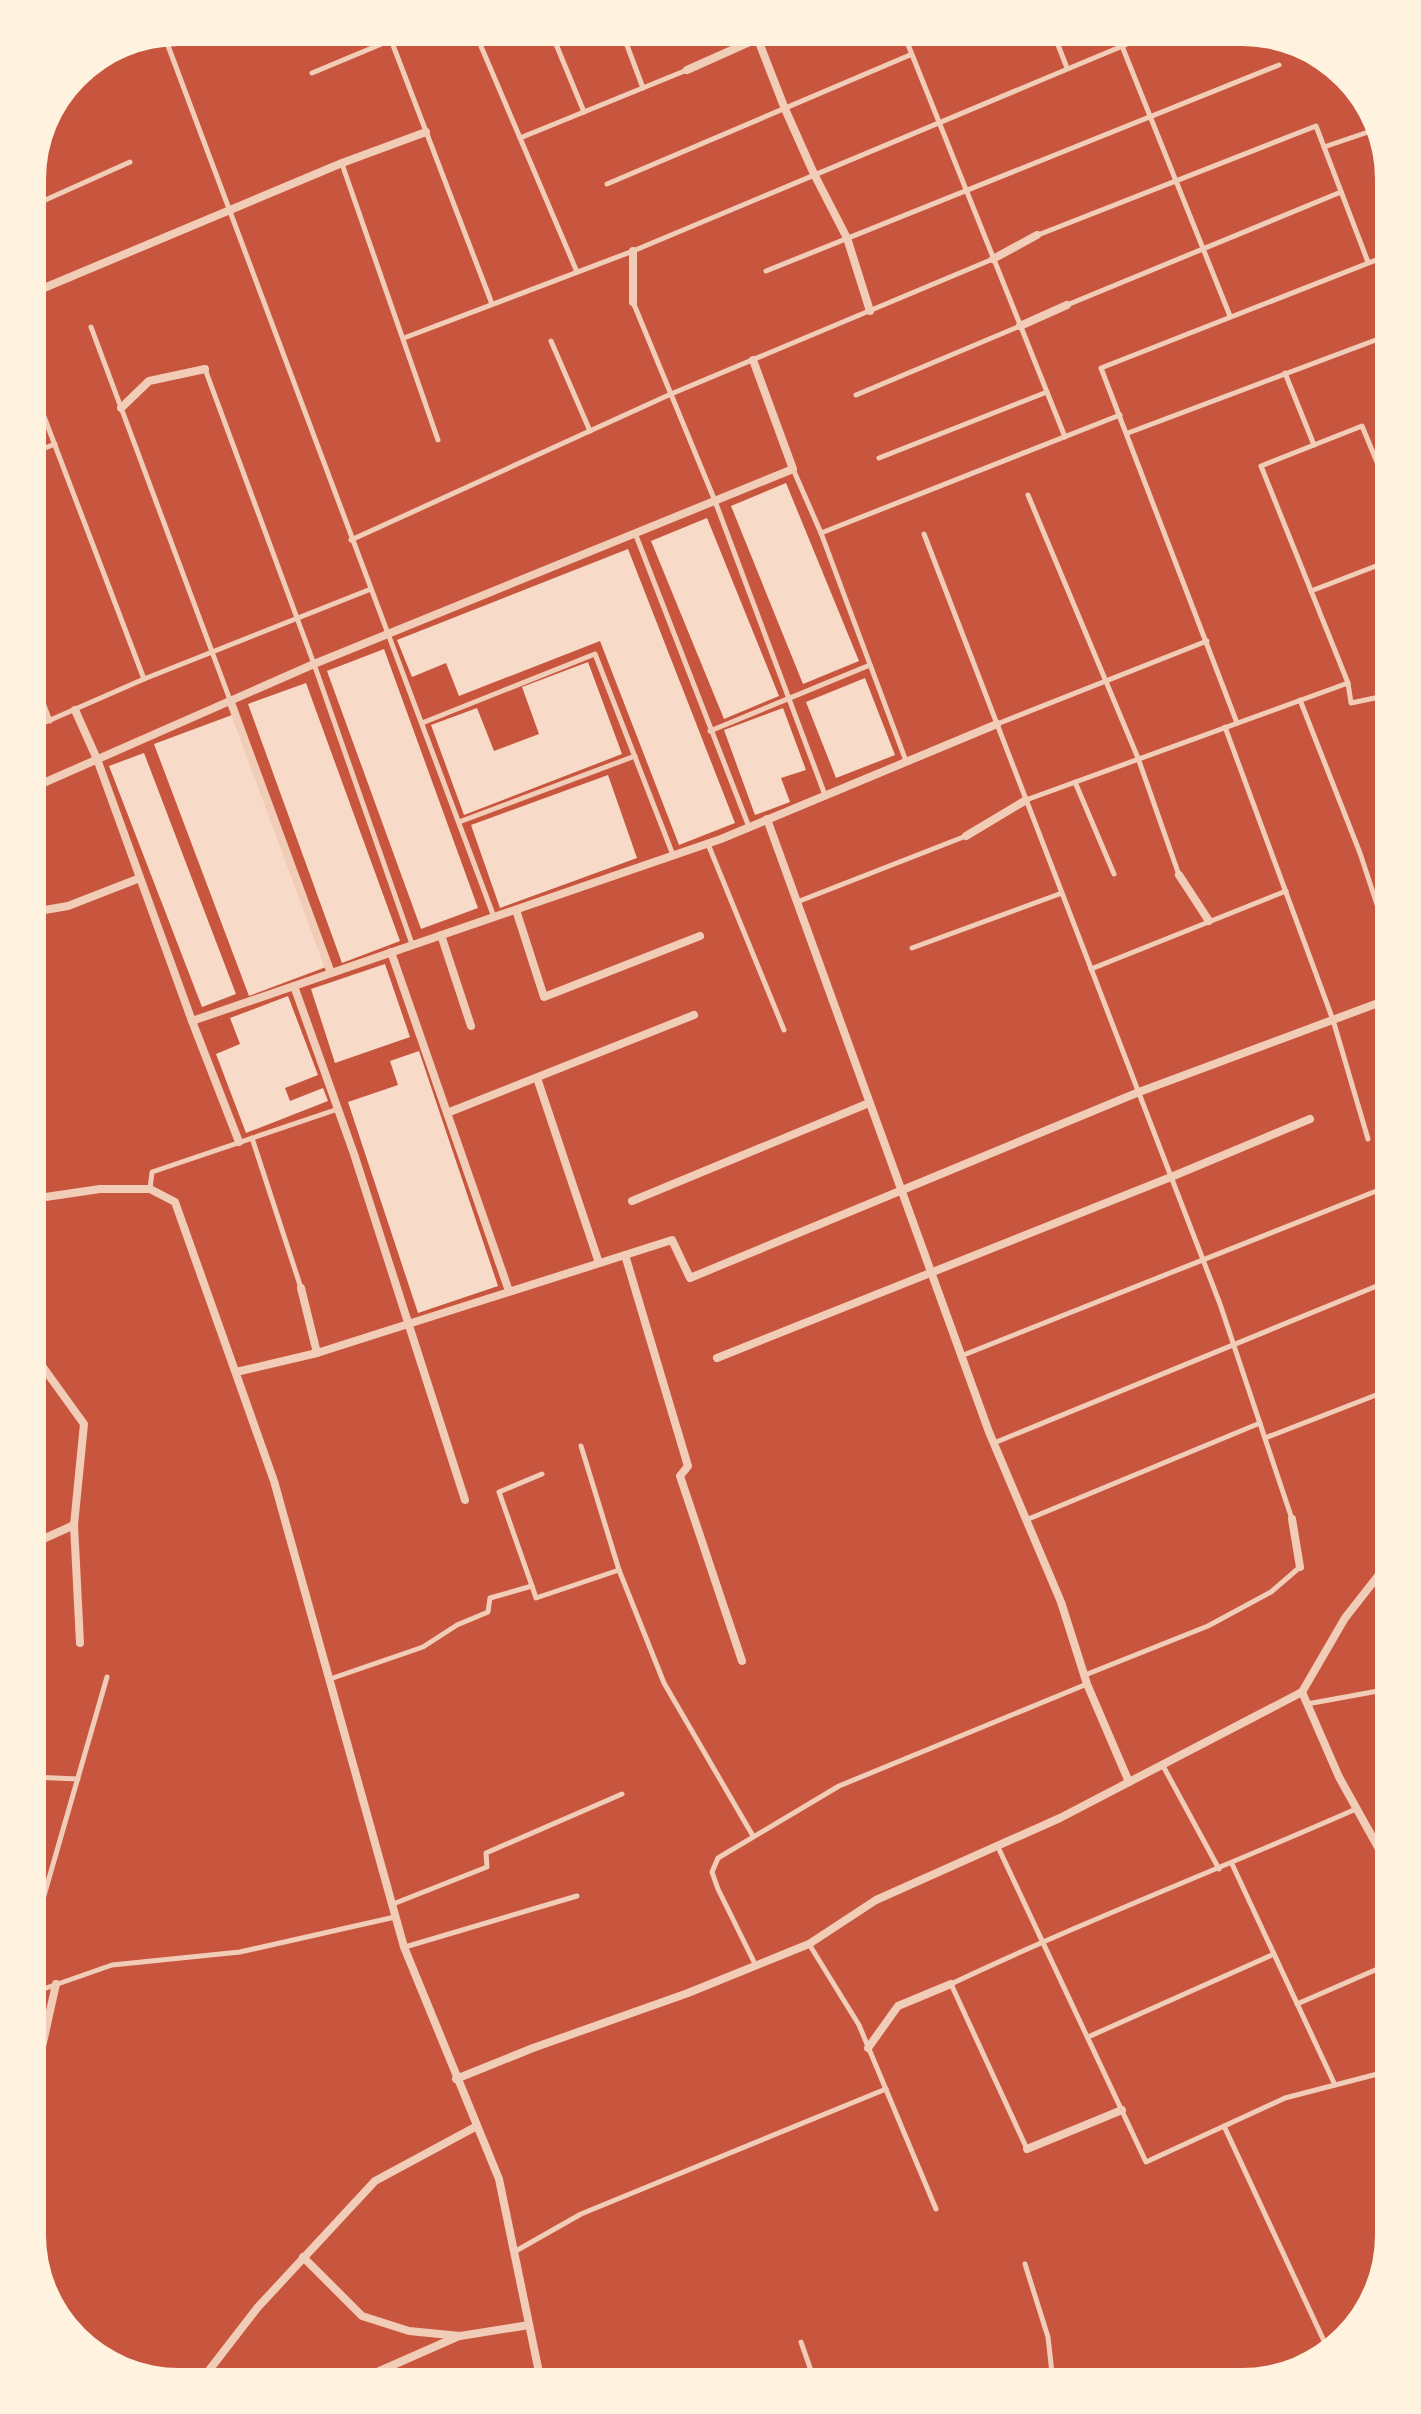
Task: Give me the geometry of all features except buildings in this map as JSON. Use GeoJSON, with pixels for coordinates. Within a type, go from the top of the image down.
{"type":"FeatureCollection","features":[{"type":"Feature","properties":{"kind":"street"},"geometry":{"type":"LineString","coordinates":[[687,70],[735,46]]}},
{"type":"Feature","properties":{"kind":"street"},"geometry":{"type":"LineString","coordinates":[[761,46],[814,174],[847,238],[870,311]]}},
{"type":"Feature","properties":{"kind":"street"},"geometry":{"type":"LineString","coordinates":[[46,287],[342,163],[426,132]]}},
{"type":"Feature","properties":{"kind":"street"},"geometry":{"type":"LineString","coordinates":[[993,259],[1037,235]]}},
{"type":"Feature","properties":{"kind":"street"},"geometry":{"type":"LineString","coordinates":[[633,251],[633,302]]}},
{"type":"Feature","properties":{"kind":"street"},"geometry":{"type":"LineString","coordinates":[[1020,326],[1067,305]]}},
{"type":"Feature","properties":{"kind":"street"},"geometry":{"type":"LineString","coordinates":[[46,782],[314,664],[793,469],[753,360]]}},
{"type":"Feature","properties":{"kind":"street"},"geometry":{"type":"LineString","coordinates":[[121,408],[149,381],[205,369]]}},
{"type":"Feature","properties":{"kind":"street"},"geometry":{"type":"LineString","coordinates":[[230,700],[331,973]]}},
{"type":"Feature","properties":{"kind":"street"},"geometry":{"type":"LineString","coordinates":[[75,710],[97,759],[239,1142]]}},
{"type":"Feature","properties":{"kind":"street"},"geometry":{"type":"LineString","coordinates":[[192,1021],[707,844],[997,724]]}},
{"type":"Feature","properties":{"kind":"street"},"geometry":{"type":"LineString","coordinates":[[966,836],[1026,800]]}},
{"type":"Feature","properties":{"kind":"street"},"geometry":{"type":"LineString","coordinates":[[767,819],[993,1443],[1061,1602],[1086,1680],[1129,1782]]}},
{"type":"Feature","properties":{"kind":"street"},"geometry":{"type":"LineString","coordinates":[[1179,875],[1209,921]]}},
{"type":"Feature","properties":{"kind":"street"},"geometry":{"type":"LineString","coordinates":[[46,910],[68,906],[140,878]]}},
{"type":"Feature","properties":{"kind":"street"},"geometry":{"type":"LineString","coordinates":[[516,910],[544,997],[700,936]]}},
{"type":"Feature","properties":{"kind":"street"},"geometry":{"type":"LineString","coordinates":[[441,935],[471,1026]]}},
{"type":"Feature","properties":{"kind":"street"},"geometry":{"type":"LineString","coordinates":[[391,952],[509,1291]]}},
{"type":"Feature","properties":{"kind":"street"},"geometry":{"type":"LineString","coordinates":[[294,986],[338,1109],[465,1500]]}},
{"type":"Feature","properties":{"kind":"street"},"geometry":{"type":"LineString","coordinates":[[236,1372],[317,1353],[672,1240],[690,1278],[1139,1092],[1375,1004]]}},
{"type":"Feature","properties":{"kind":"street"},"geometry":{"type":"LineString","coordinates":[[447,1113],[694,1015]]}},
{"type":"Feature","properties":{"kind":"street"},"geometry":{"type":"LineString","coordinates":[[537,1078],[599,1263]]}},
{"type":"Feature","properties":{"kind":"street"},"geometry":{"type":"LineString","coordinates":[[632,1201],[869,1103]]}},
{"type":"Feature","properties":{"kind":"street"},"geometry":{"type":"LineString","coordinates":[[717,1358],[1310,1119]]}},
{"type":"Feature","properties":{"kind":"street"},"geometry":{"type":"LineString","coordinates":[[46,1197],[100,1189],[150,1189],[175,1202],[274,1481],[404,1947],[499,2179],[538,2368]]}},
{"type":"Feature","properties":{"kind":"street"},"geometry":{"type":"LineString","coordinates":[[625,1255],[688,1466],[680,1476],[742,1661]]}},
{"type":"Feature","properties":{"kind":"street"},"geometry":{"type":"LineString","coordinates":[[301,1288],[317,1353]]}},
{"type":"Feature","properties":{"kind":"street"},"geometry":{"type":"LineString","coordinates":[[46,1371],[84,1424],[74,1525],[80,1643]]}},
{"type":"Feature","properties":{"kind":"street"},"geometry":{"type":"LineString","coordinates":[[1292,1519],[1300,1567]]}},
{"type":"Feature","properties":{"kind":"street"},"geometry":{"type":"LineString","coordinates":[[46,1538],[74,1525]]}},
{"type":"Feature","properties":{"kind":"street"},"geometry":{"type":"LineString","coordinates":[[456,2079],[688,1993],[809,1944],[876,1900],[1060,1818],[1302,1692],[1345,1618],[1375,1580]]}},
{"type":"Feature","properties":{"kind":"street"},"geometry":{"type":"LineString","coordinates":[[1302,1692],[1339,1777],[1375,1842]]}},
{"type":"Feature","properties":{"kind":"street"},"geometry":{"type":"LineString","coordinates":[[46,2029],[56,1984]]}},
{"type":"Feature","properties":{"kind":"street"},"geometry":{"type":"LineString","coordinates":[[868,2048],[898,2006],[951,1984]]}},
{"type":"Feature","properties":{"kind":"street"},"geometry":{"type":"LineString","coordinates":[[1027,2149],[1122,2110]]}},
{"type":"Feature","properties":{"kind":"street"},"geometry":{"type":"LineString","coordinates":[[211,2368],[258,2307],[375,2181],[477,2126]]}},
{"type":"Feature","properties":{"kind":"street"},"geometry":{"type":"LineString","coordinates":[[303,2257],[362,2316],[409,2331],[460,2336],[529,2325]]}},
{"type":"Feature","properties":{"kind":"street"},"geometry":{"type":"LineString","coordinates":[[397,2368],[460,2336]]}},
{"type":"Feature","properties":{"kind":"lane"},"geometry":{"type":"LineString","coordinates":[[312,73],[377,46]]}},
{"type":"Feature","properties":{"kind":"lane"},"geometry":{"type":"LineString","coordinates":[[393,46],[492,304]]}},
{"type":"Feature","properties":{"kind":"lane"},"geometry":{"type":"LineString","coordinates":[[481,46],[577,272]]}},
{"type":"Feature","properties":{"kind":"lane"},"geometry":{"type":"LineString","coordinates":[[557,46],[584,112]]}},
{"type":"Feature","properties":{"kind":"lane"},"geometry":{"type":"LineString","coordinates":[[627,46],[643,88]]}},
{"type":"Feature","properties":{"kind":"lane"},"geometry":{"type":"LineString","coordinates":[[907,46],[1065,437]]}},
{"type":"Feature","properties":{"kind":"lane"},"geometry":{"type":"LineString","coordinates":[[1058,46],[1067,68]]}},
{"type":"Feature","properties":{"kind":"lane"},"geometry":{"type":"LineString","coordinates":[[404,338],[633,251],[1122,46],[1230,316]]}},
{"type":"Feature","properties":{"kind":"lane"},"geometry":{"type":"LineString","coordinates":[[168,47],[494,917]]}},
{"type":"Feature","properties":{"kind":"lane"},"geometry":{"type":"LineString","coordinates":[[607,184],[910,55]]}},
{"type":"Feature","properties":{"kind":"lane"},"geometry":{"type":"LineString","coordinates":[[766,271],[1279,65]]}},
{"type":"Feature","properties":{"kind":"lane"},"geometry":{"type":"LineString","coordinates":[[520,138],[687,70]]}},
{"type":"Feature","properties":{"kind":"lane"},"geometry":{"type":"LineString","coordinates":[[1037,235],[1316,126],[1368,262]]}},
{"type":"Feature","properties":{"kind":"lane"},"geometry":{"type":"LineString","coordinates":[[1324,147],[1366,133]]}},
{"type":"Feature","properties":{"kind":"lane"},"geometry":{"type":"LineString","coordinates":[[46,200],[130,162]]}},
{"type":"Feature","properties":{"kind":"lane"},"geometry":{"type":"LineString","coordinates":[[342,163],[438,440]]}},
{"type":"Feature","properties":{"kind":"lane"},"geometry":{"type":"LineString","coordinates":[[1067,305],[1341,192]]}},
{"type":"Feature","properties":{"kind":"lane"},"geometry":{"type":"LineString","coordinates":[[351,540],[671,394],[993,259]]}},
{"type":"Feature","properties":{"kind":"lane"},"geometry":{"type":"LineString","coordinates":[[1237,723],[1101,368],[1375,260]]}},
{"type":"Feature","properties":{"kind":"lane"},"geometry":{"type":"LineString","coordinates":[[633,302],[715,501],[825,795]]}},
{"type":"Feature","properties":{"kind":"lane"},"geometry":{"type":"LineString","coordinates":[[856,395],[1020,326]]}},
{"type":"Feature","properties":{"kind":"lane"},"geometry":{"type":"LineString","coordinates":[[91,327],[230,700]]}},
{"type":"Feature","properties":{"kind":"lane"},"geometry":{"type":"LineString","coordinates":[[1128,433],[1375,340]]}},
{"type":"Feature","properties":{"kind":"lane"},"geometry":{"type":"LineString","coordinates":[[551,341],[590,431]]}},
{"type":"Feature","properties":{"kind":"lane"},"geometry":{"type":"LineString","coordinates":[[205,369],[314,664],[412,945]]}},
{"type":"Feature","properties":{"kind":"lane"},"geometry":{"type":"LineString","coordinates":[[1285,373],[1314,445]]}},
{"type":"Feature","properties":{"kind":"lane"},"geometry":{"type":"LineString","coordinates":[[879,458],[1047,392]]}},
{"type":"Feature","properties":{"kind":"lane"},"geometry":{"type":"LineString","coordinates":[[821,533],[1120,415]]}},
{"type":"Feature","properties":{"kind":"lane"},"geometry":{"type":"LineString","coordinates":[[46,421],[144,679]]}},
{"type":"Feature","properties":{"kind":"lane"},"geometry":{"type":"LineString","coordinates":[[1375,458],[1362,426],[1261,466],[1348,683],[1351,703],[1375,698]]}},
{"type":"Feature","properties":{"kind":"lane"},"geometry":{"type":"LineString","coordinates":[[46,448],[55,444]]}},
{"type":"Feature","properties":{"kind":"lane"},"geometry":{"type":"LineString","coordinates":[[793,469],[821,533],[906,761]]}},
{"type":"Feature","properties":{"kind":"lane"},"geometry":{"type":"LineString","coordinates":[[1028,495],[1138,758],[1179,875]]}},
{"type":"Feature","properties":{"kind":"lane"},"geometry":{"type":"LineString","coordinates":[[635,533],[749,827]]}},
{"type":"Feature","properties":{"kind":"lane"},"geometry":{"type":"LineString","coordinates":[[924,534],[1203,1258],[1292,1519]]}},
{"type":"Feature","properties":{"kind":"lane"},"geometry":{"type":"LineString","coordinates":[[1311,591],[1375,566]]}},
{"type":"Feature","properties":{"kind":"lane"},"geometry":{"type":"LineString","coordinates":[[46,723],[144,679],[371,589]]}},
{"type":"Feature","properties":{"kind":"lane"},"geometry":{"type":"LineString","coordinates":[[997,724],[1207,641]]}},
{"type":"Feature","properties":{"kind":"lane"},"geometry":{"type":"LineString","coordinates":[[422,723],[595,654],[673,855]]}},
{"type":"Feature","properties":{"kind":"lane"},"geometry":{"type":"LineString","coordinates":[[710,731],[870,665]]}},
{"type":"Feature","properties":{"kind":"lane"},"geometry":{"type":"LineString","coordinates":[[1026,800],[1348,683]]}},
{"type":"Feature","properties":{"kind":"lane"},"geometry":{"type":"LineString","coordinates":[[1300,700],[1375,899]]}},
{"type":"Feature","properties":{"kind":"lane"},"geometry":{"type":"LineString","coordinates":[[46,711],[50,721]]}},
{"type":"Feature","properties":{"kind":"lane"},"geometry":{"type":"LineString","coordinates":[[1225,727],[1333,1020],[1368,1139]]}},
{"type":"Feature","properties":{"kind":"lane"},"geometry":{"type":"LineString","coordinates":[[459,822],[635,756]]}},
{"type":"Feature","properties":{"kind":"lane"},"geometry":{"type":"LineString","coordinates":[[1075,782],[1114,874]]}},
{"type":"Feature","properties":{"kind":"lane"},"geometry":{"type":"LineString","coordinates":[[797,902],[966,836]]}},
{"type":"Feature","properties":{"kind":"lane"},"geometry":{"type":"LineString","coordinates":[[707,844],[784,1030]]}},
{"type":"Feature","properties":{"kind":"lane"},"geometry":{"type":"LineString","coordinates":[[1091,969],[1286,891]]}},
{"type":"Feature","properties":{"kind":"lane"},"geometry":{"type":"LineString","coordinates":[[912,948],[1062,893]]}},
{"type":"Feature","properties":{"kind":"lane"},"geometry":{"type":"LineString","coordinates":[[150,1189],[152,1172],[338,1109]]}},
{"type":"Feature","properties":{"kind":"lane"},"geometry":{"type":"LineString","coordinates":[[252,1138],[301,1288]]}},
{"type":"Feature","properties":{"kind":"lane"},"geometry":{"type":"LineString","coordinates":[[961,1356],[1375,1191]]}},
{"type":"Feature","properties":{"kind":"lane"},"geometry":{"type":"LineString","coordinates":[[993,1443],[1375,1287]]}},
{"type":"Feature","properties":{"kind":"lane"},"geometry":{"type":"LineString","coordinates":[[1265,1438],[1375,1395]]}},
{"type":"Feature","properties":{"kind":"lane"},"geometry":{"type":"LineString","coordinates":[[1026,1520],[1260,1423]]}},
{"type":"Feature","properties":{"kind":"lane"},"geometry":{"type":"LineString","coordinates":[[581,1446],[619,1570],[664,1683],[753,1836]]}},
{"type":"Feature","properties":{"kind":"lane"},"geometry":{"type":"LineString","coordinates":[[542,1474],[499,1492],[536,1598],[619,1570]]}},
{"type":"Feature","properties":{"kind":"lane"},"geometry":{"type":"LineString","coordinates":[[756,1966],[712,1872],[718,1858],[839,1786],[1208,1626],[1271,1592],[1300,1567]]}},
{"type":"Feature","properties":{"kind":"lane"},"geometry":{"type":"LineString","coordinates":[[329,1679],[423,1647],[457,1625],[488,1612],[490,1598],[532,1586]]}},
{"type":"Feature","properties":{"kind":"lane"},"geometry":{"type":"LineString","coordinates":[[46,1889],[107,1677]]}},
{"type":"Feature","properties":{"kind":"lane"},"geometry":{"type":"LineString","coordinates":[[1307,1704],[1375,1692]]}},
{"type":"Feature","properties":{"kind":"lane"},"geometry":{"type":"LineString","coordinates":[[1162,1764],[1219,1869]]}},
{"type":"Feature","properties":{"kind":"lane"},"geometry":{"type":"LineString","coordinates":[[46,1778],[78,1779]]}},
{"type":"Feature","properties":{"kind":"lane"},"geometry":{"type":"LineString","coordinates":[[392,1905],[487,1867],[486,1853],[622,1794]]}},
{"type":"Feature","properties":{"kind":"lane"},"geometry":{"type":"LineString","coordinates":[[1027,2149],[951,1984],[1042,1941],[1232,1864],[1356,1809]]}},
{"type":"Feature","properties":{"kind":"lane"},"geometry":{"type":"LineString","coordinates":[[998,1846],[1146,2162],[1285,2098],[1375,2075]]}},
{"type":"Feature","properties":{"kind":"lane"},"geometry":{"type":"LineString","coordinates":[[1232,1864],[1335,2085]]}},
{"type":"Feature","properties":{"kind":"lane"},"geometry":{"type":"LineString","coordinates":[[404,1947],[577,1896]]}},
{"type":"Feature","properties":{"kind":"lane"},"geometry":{"type":"LineString","coordinates":[[46,1988],[112,1965],[240,1952],[395,1917]]}},
{"type":"Feature","properties":{"kind":"lane"},"geometry":{"type":"LineString","coordinates":[[809,1944],[859,2025],[936,2209]]}},
{"type":"Feature","properties":{"kind":"lane"},"geometry":{"type":"LineString","coordinates":[[1088,2037],[1274,1954]]}},
{"type":"Feature","properties":{"kind":"lane"},"geometry":{"type":"LineString","coordinates":[[1297,2004],[1375,1970]]}},
{"type":"Feature","properties":{"kind":"lane"},"geometry":{"type":"LineString","coordinates":[[514,2252],[581,2214],[886,2089]]}},
{"type":"Feature","properties":{"kind":"lane"},"geometry":{"type":"LineString","coordinates":[[1224,2126],[1324,2340]]}},
{"type":"Feature","properties":{"kind":"lane"},"geometry":{"type":"LineString","coordinates":[[1025,2264],[1048,2337],[1051,2368]]}},
{"type":"Feature","properties":{"kind":"lane"},"geometry":{"type":"LineString","coordinates":[[801,2342],[810,2368]]}}]}
